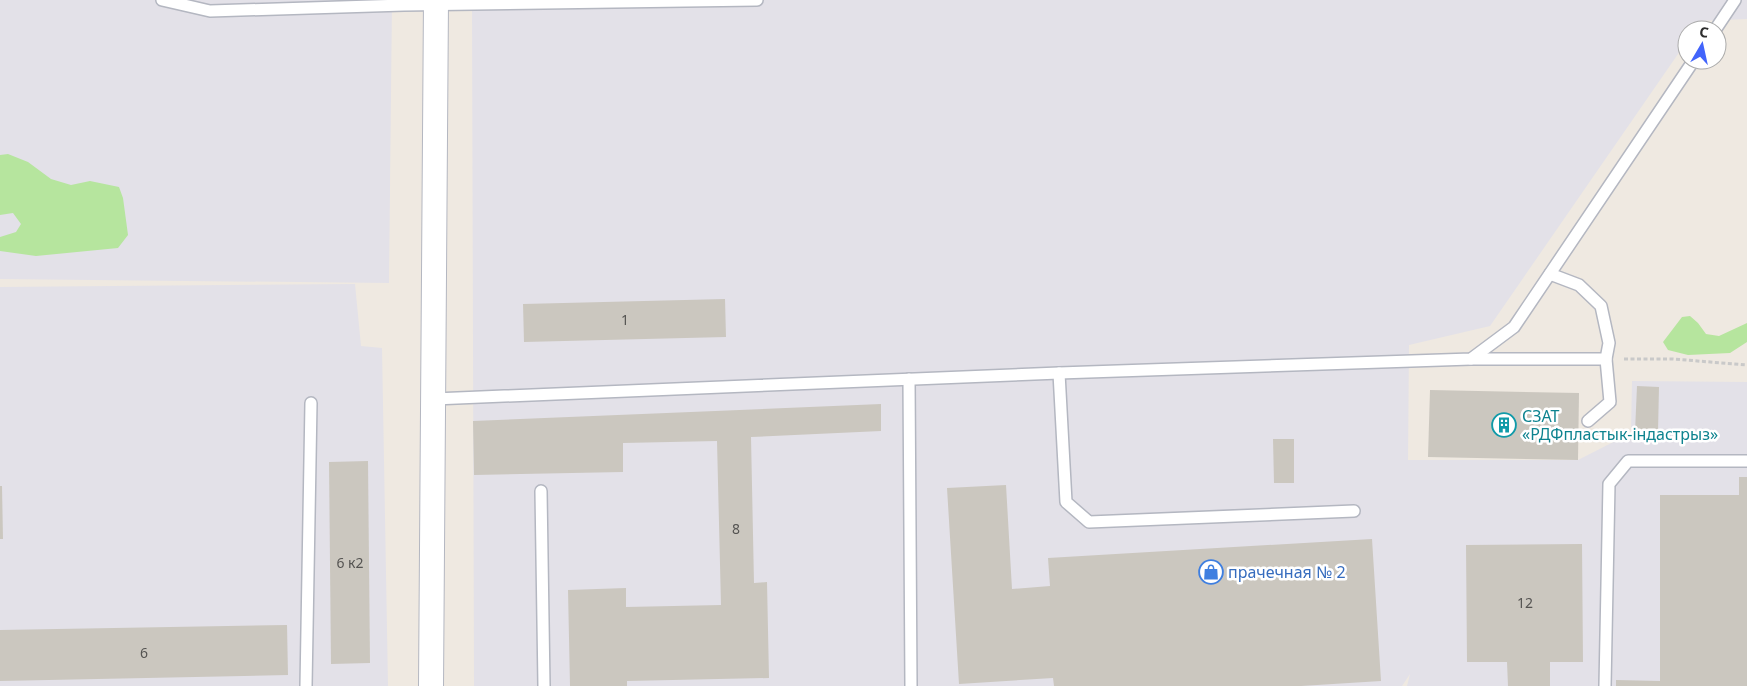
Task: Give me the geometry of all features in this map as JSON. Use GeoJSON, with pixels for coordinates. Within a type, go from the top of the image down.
{"type":"FeatureCollection","features":[{"type":"Feature","properties":{"kind":"street"},"geometry":{"type":"LineString","coordinates":[[431,686],[436,3]]}},
{"type":"Feature","properties":{"kind":"lane"},"geometry":{"type":"LineString","coordinates":[[162,0],[210,11],[436,3],[756,0]]}},
{"type":"Feature","properties":{"kind":"lane"},"geometry":{"type":"LineString","coordinates":[[1722,20],[1735,0]]}},
{"type":"Feature","properties":{"kind":"lane"},"geometry":{"type":"LineString","coordinates":[[1471,359],[1514,327],[1687,70]]}},
{"type":"Feature","properties":{"kind":"lane"},"geometry":{"type":"LineString","coordinates":[[1550,274],[1580,285],[1601,306],[1609,343],[1606,359],[1610,402],[1588,421]]}},
{"type":"Feature","properties":{"kind":"lane"},"geometry":{"type":"LineString","coordinates":[[434,399],[1059,373],[1471,359],[1606,359]]}},
{"type":"Feature","properties":{"kind":"lane"},"geometry":{"type":"LineString","coordinates":[[1059,373],[1066,502],[1088,522],[1354,511]]}},
{"type":"Feature","properties":{"kind":"lane"},"geometry":{"type":"LineString","coordinates":[[909,379],[911,686]]}},
{"type":"Feature","properties":{"kind":"lane"},"geometry":{"type":"LineString","coordinates":[[306,686],[311,403]]}},
{"type":"Feature","properties":{"kind":"lane"},"geometry":{"type":"LineString","coordinates":[[1605,686],[1609,484],[1628,461],[1747,461]]}},
{"type":"Feature","properties":{"kind":"lane"},"geometry":{"type":"LineString","coordinates":[[541,491],[544,686]]}},
{"type":"Feature","properties":{"kind":"path"},"geometry":{"type":"LineString","coordinates":[[1606,359],[1673,359],[1747,365]]}},
{"type":"Feature","properties":{"kind":"shaded area"},"geometry":{"type":"Polygon","coordinates":[[[0,0],[392,0],[389,283],[0,279],[0,0]]]}},
{"type":"Feature","properties":{"kind":"shaded area"},"geometry":{"type":"Polygon","coordinates":[[[472,0],[1747,0],[1747,19],[1677,20],[1677,55],[1490,326],[1409,345],[1408,460],[1578,460],[1631,433],[1632,381],[1747,382],[1747,686],[1407,686],[1410,674],[1402,686],[474,686],[472,0]]]}},
{"type":"Feature","properties":{"kind":"shaded area"},"geometry":{"type":"Polygon","coordinates":[[[355,284],[361,346],[382,348],[388,686],[0,686],[0,287],[355,284]]]}},
{"type":"Feature","properties":{"kind":"green space"},"geometry":{"type":"Polygon","coordinates":[[[8,154],[28,162],[51,179],[71,185],[90,181],[119,187],[123,198],[128,235],[118,248],[36,256],[0,251],[0,237],[16,232],[21,224],[13,213],[0,215],[0,155],[8,154]]]}},
{"type":"Feature","properties":{"kind":"green space"},"geometry":{"type":"Polygon","coordinates":[[[1690,316],[1706,334],[1719,336],[1747,323],[1747,342],[1730,353],[1688,355],[1668,350],[1663,342],[1682,317],[1690,316]]]}},
{"type":"Feature","properties":{"kind":"building"},"geometry":{"type":"Polygon","coordinates":[[[725,299],[726,337],[524,342],[523,304],[725,299]]]}},
{"type":"Feature","properties":{"kind":"building"},"geometry":{"type":"Polygon","coordinates":[[[1637,386],[1659,387],[1658,432],[1635,432],[1637,386]]]}},
{"type":"Feature","properties":{"kind":"building","name":"СЗАТ «РДФпластык-індастрыз»"},"geometry":{"type":"Polygon","coordinates":[[[1430,390],[1579,393],[1578,460],[1428,457],[1430,390]]]}},
{"type":"Feature","properties":{"kind":"building"},"geometry":{"type":"Polygon","coordinates":[[[881,404],[881,431],[751,437],[754,583],[767,582],[769,678],[627,681],[627,686],[570,686],[568,590],[626,588],[626,607],[721,605],[717,441],[623,443],[623,472],[474,475],[473,421],[881,404]]]}},
{"type":"Feature","properties":{"kind":"building"},"geometry":{"type":"Polygon","coordinates":[[[1273,439],[1294,439],[1294,483],[1274,483],[1273,439]]]}},
{"type":"Feature","properties":{"kind":"building"},"geometry":{"type":"Polygon","coordinates":[[[368,461],[370,663],[331,664],[329,462],[368,461]]]}},
{"type":"Feature","properties":{"kind":"building"},"geometry":{"type":"Polygon","coordinates":[[[1739,477],[1747,477],[1747,686],[1616,686],[1616,680],[1660,681],[1660,495],[1739,495],[1739,477]]]}},
{"type":"Feature","properties":{"kind":"building","name":"прачечная № 2"},"geometry":{"type":"Polygon","coordinates":[[[1006,485],[1012,589],[1050,586],[1048,558],[1372,539],[1381,681],[1301,686],[1054,686],[1053,678],[959,684],[947,488],[1006,485]]]}},
{"type":"Feature","properties":{"kind":"building"},"geometry":{"type":"Polygon","coordinates":[[[0,486],[2,486],[3,539],[0,539],[0,486]]]}},
{"type":"Feature","properties":{"kind":"building"},"geometry":{"type":"Polygon","coordinates":[[[1582,544],[1583,662],[1550,662],[1550,686],[1508,686],[1507,662],[1467,662],[1466,545],[1582,544]]]}},
{"type":"Feature","properties":{"kind":"building"},"geometry":{"type":"Polygon","coordinates":[[[287,625],[288,675],[0,681],[0,630],[287,625]]]}},
{"type":"Feature","properties":{"kind":"place","name":"СЗАТ «РДФпластык-індастрыз»"},"geometry":{"type":"Point","coordinates":[1504,425]}},
{"type":"Feature","properties":{"kind":"place","name":"прачечная № 2"},"geometry":{"type":"Point","coordinates":[1211,572]}}]}
